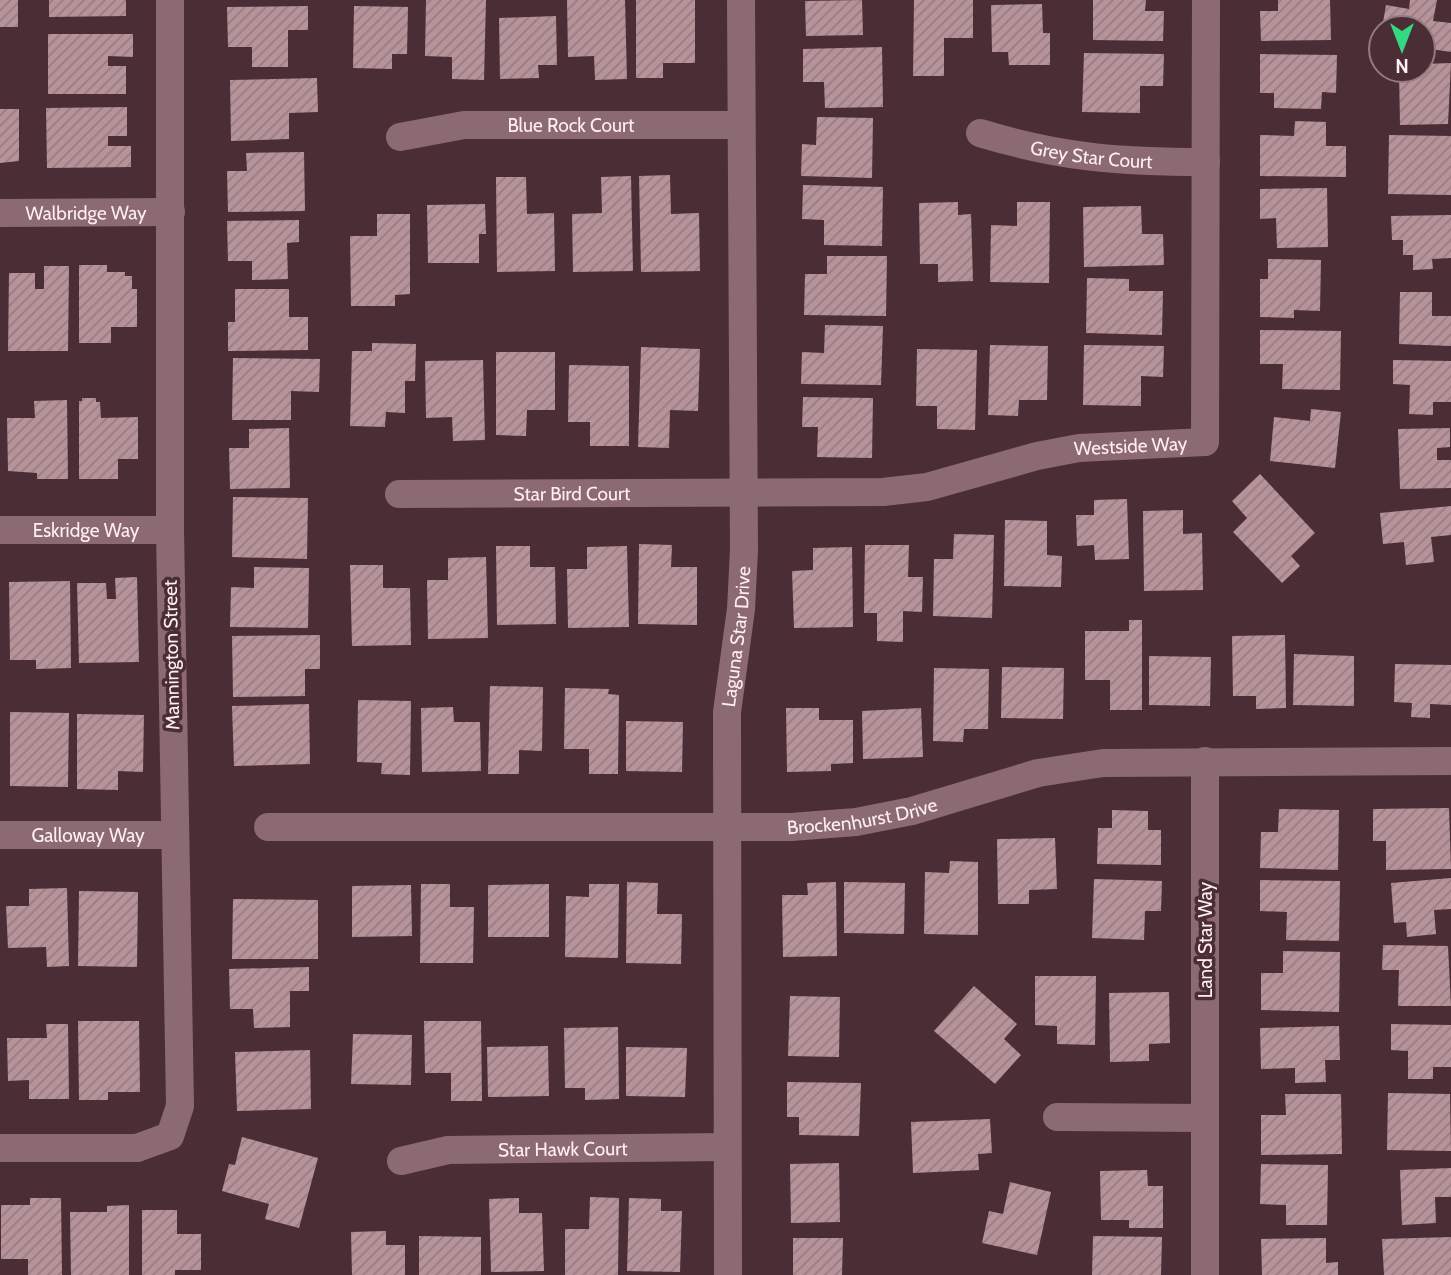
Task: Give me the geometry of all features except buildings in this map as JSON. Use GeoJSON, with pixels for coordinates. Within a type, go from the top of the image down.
{"type":"FeatureCollection","features":[{"type":"Feature","properties":{"kind":"street","name":"Mannington Street"},"geometry":{"type":"LineString","coordinates":[[0,1148],[137,1148],[170,1136],[180,1107],[170,530],[170,0]]}},
{"type":"Feature","properties":{"kind":"street","name":"Laguna Star Drive"},"geometry":{"type":"LineString","coordinates":[[728,1275],[727,712],[741,609],[743,494],[741,0]]}},
{"type":"Feature","properties":{"kind":"street","name":"Westside Way"},"geometry":{"type":"LineString","coordinates":[[743,494],[883,492],[927,487],[1037,456],[1079,448],[1205,442],[1206,0]]}},
{"type":"Feature","properties":{"kind":"street","name":"Blue Rock Court"},"geometry":{"type":"LineString","coordinates":[[400,137],[464,125],[741,125]]}},
{"type":"Feature","properties":{"kind":"street","name":"Grey Star Court"},"geometry":{"type":"LineString","coordinates":[[980,133],[1069,156],[1120,162],[1206,162]]}},
{"type":"Feature","properties":{"kind":"street","name":"Walbridge Way"},"geometry":{"type":"LineString","coordinates":[[0,213],[171,212]]}},
{"type":"Feature","properties":{"kind":"street","name":"Star Bird Court"},"geometry":{"type":"LineString","coordinates":[[400,494],[743,494]]}},
{"type":"Feature","properties":{"kind":"street","name":"Eskridge Way"},"geometry":{"type":"LineString","coordinates":[[0,530],[170,530]]}},
{"type":"Feature","properties":{"kind":"street","name":"Land Star Way"},"geometry":{"type":"LineString","coordinates":[[1205,761],[1205,1275]]}},
{"type":"Feature","properties":{"kind":"street","name":"Brockenhurst Drive"},"geometry":{"type":"LineString","coordinates":[[268,827],[791,827],[856,822],[912,811],[1038,773],[1103,763],[1451,761]]}},
{"type":"Feature","properties":{"kind":"street","name":"Galloway Way"},"geometry":{"type":"LineString","coordinates":[[0,835],[174,835]]}},
{"type":"Feature","properties":{"kind":"street"},"geometry":{"type":"LineString","coordinates":[[1057,1117],[1205,1118]]}},
{"type":"Feature","properties":{"kind":"street","name":"Star Hawk Court"},"geometry":{"type":"LineString","coordinates":[[401,1160],[448,1150],[726,1147]]}}]}
